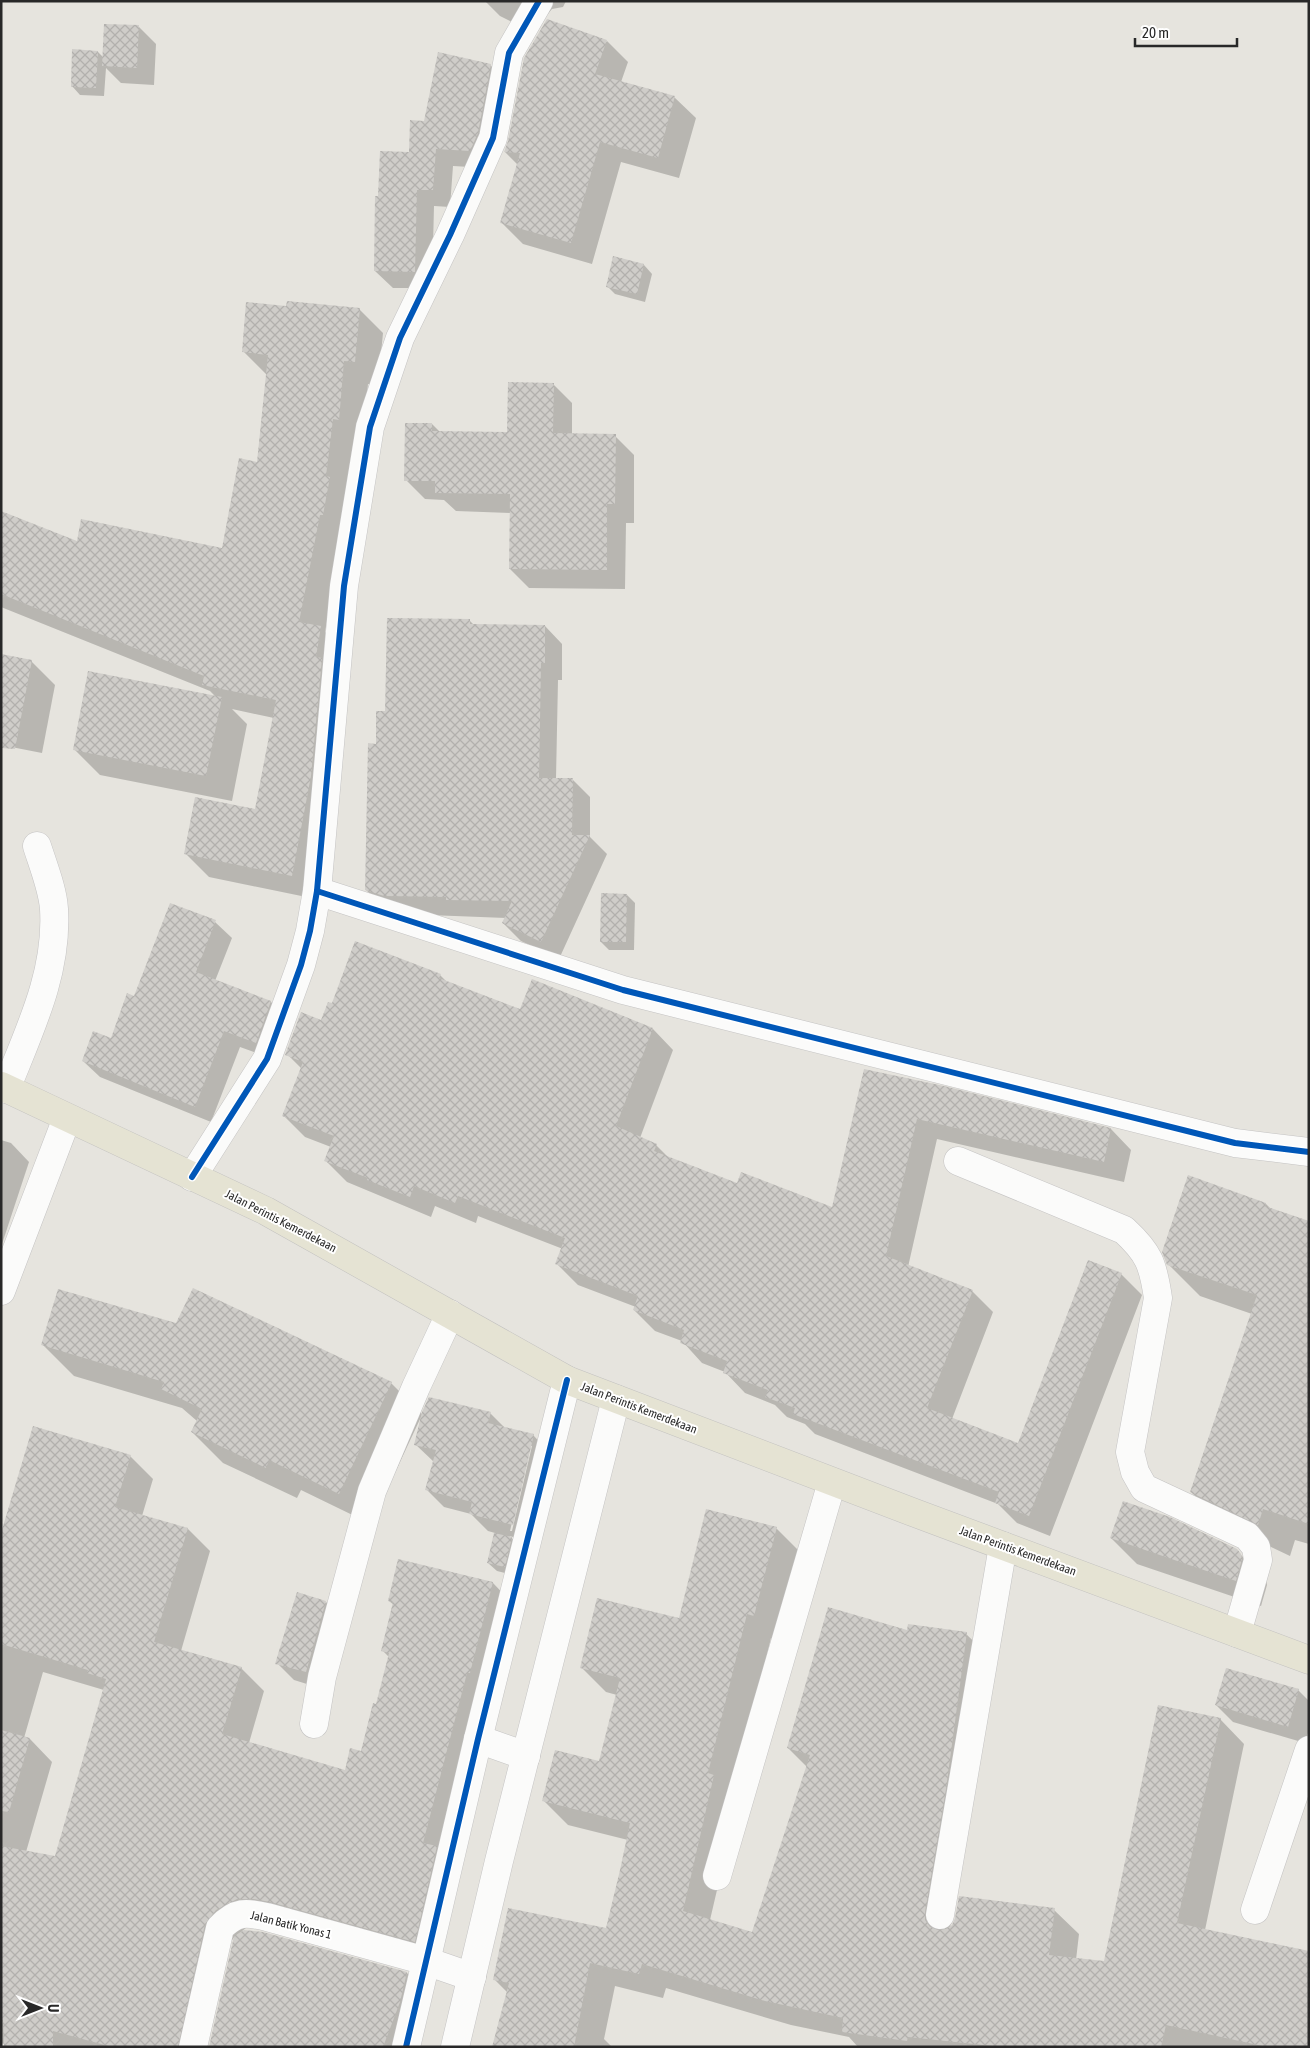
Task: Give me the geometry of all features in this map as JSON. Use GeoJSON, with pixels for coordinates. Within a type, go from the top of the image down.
{"type":"FeatureCollection","features":[{"type":"Feature","properties":{"kind":"main road","name":"Jalan Perintis Kemerdekaan"},"geometry":{"type":"LineString","coordinates":[[4,1088],[266,1211],[567,1380],[832,1482],[1309,1660]]}},
{"type":"Feature","properties":{"kind":"street"},"geometry":{"type":"LineString","coordinates":[[192,1177],[267,1059],[301,965],[310,931],[316,891],[344,586],[370,427],[400,338],[450,235],[493,138],[509,53],[539,1]]}},
{"type":"Feature","properties":{"kind":"street"},"geometry":{"type":"LineString","coordinates":[[4,1088],[39,1007],[53,956],[54,907],[37,846]]}},
{"type":"Feature","properties":{"kind":"street"},"geometry":{"type":"LineString","coordinates":[[316,891],[623,990],[1235,1143],[1309,1152]]}},
{"type":"Feature","properties":{"kind":"street"},"geometry":{"type":"LineString","coordinates":[[1,1291],[67,1118]]}},
{"type":"Feature","properties":{"kind":"street"},"geometry":{"type":"LineString","coordinates":[[958,1161],[1124,1230],[1142,1247],[1154,1273],[1158,1298],[1130,1452],[1134,1472],[1144,1488],[1247,1536],[1256,1547],[1258,1560],[1237,1634]]}},
{"type":"Feature","properties":{"kind":"street"},"geometry":{"type":"LineString","coordinates":[[314,1724],[322,1677],[372,1491],[416,1387],[450,1314]]}},
{"type":"Feature","properties":{"kind":"street"},"geometry":{"type":"LineString","coordinates":[[406,2047],[478,1739],[567,1380]]}},
{"type":"Feature","properties":{"kind":"street"},"geometry":{"type":"LineString","coordinates":[[455,2047],[616,1399]]}},
{"type":"Feature","properties":{"kind":"street"},"geometry":{"type":"LineString","coordinates":[[717,1876],[832,1482]]}},
{"type":"Feature","properties":{"kind":"street"},"geometry":{"type":"LineString","coordinates":[[940,1915],[1003,1546]]}},
{"type":"Feature","properties":{"kind":"street"},"geometry":{"type":"LineString","coordinates":[[478,1739],[526,1756]]}},
{"type":"Feature","properties":{"kind":"street"},"geometry":{"type":"LineString","coordinates":[[1255,1910],[1309,1750]]}},
{"type":"Feature","properties":{"kind":"street","name":"Jalan Batik Yonas 1"},"geometry":{"type":"LineString","coordinates":[[193,2047],[220,1928],[237,1915],[249,1913],[258,1915],[426,1961],[472,1977]]}},
{"type":"Feature","properties":{"kind":"building"},"geometry":{"type":"Polygon","coordinates":[[[547,19],[607,40],[595,74],[675,96],[658,158],[600,142],[571,243],[500,223],[520,153],[504,152],[508,141],[524,58],[547,19]]]}},
{"type":"Feature","properties":{"kind":"building"},"geometry":{"type":"Polygon","coordinates":[[[104,24],[139,25],[137,68],[102,66],[104,24]]]}},
{"type":"Feature","properties":{"kind":"building"},"geometry":{"type":"Polygon","coordinates":[[[72,49],[98,51],[96,88],[71,87],[72,49]]]}},
{"type":"Feature","properties":{"kind":"building"},"geometry":{"type":"Polygon","coordinates":[[[438,52],[491,64],[478,133],[470,151],[436,149],[433,190],[417,190],[415,272],[374,271],[375,196],[378,196],[380,151],[409,152],[410,120],[424,121],[438,52]]]}},
{"type":"Feature","properties":{"kind":"building"},"geometry":{"type":"Polygon","coordinates":[[[613,256],[644,264],[637,294],[606,287],[613,256]]]}},
{"type":"Feature","properties":{"kind":"building"},"geometry":{"type":"Polygon","coordinates":[[[287,301],[360,308],[355,362],[344,361],[339,420],[333,419],[326,476],[330,477],[323,515],[320,515],[299,622],[321,626],[316,657],[322,658],[311,776],[292,876],[184,854],[195,797],[255,809],[276,700],[202,685],[204,676],[1,594],[1,511],[77,541],[81,519],[222,548],[239,458],[257,462],[268,355],[242,352],[246,302],[286,306],[287,301]]]}},
{"type":"Feature","properties":{"kind":"building"},"geometry":{"type":"Polygon","coordinates":[[[508,382],[554,383],[553,433],[616,434],[615,504],[607,504],[607,570],[509,569],[510,494],[435,493],[435,481],[404,481],[405,423],[432,423],[432,431],[507,432],[508,382]]]}},
{"type":"Feature","properties":{"kind":"building"},"geometry":{"type":"Polygon","coordinates":[[[387,618],[470,619],[470,624],[545,625],[545,663],[541,663],[539,778],[573,778],[572,835],[590,835],[541,942],[502,923],[512,901],[446,900],[446,897],[384,896],[365,890],[368,743],[376,744],[376,711],[385,711],[387,618]]]}},
{"type":"Feature","properties":{"kind":"building"},"geometry":{"type":"Polygon","coordinates":[[[1,654],[32,660],[15,749],[1,748],[1,654]]]}},
{"type":"Feature","properties":{"kind":"building"},"geometry":{"type":"Polygon","coordinates":[[[88,671],[222,697],[206,776],[73,750],[88,671]]]}},
{"type":"Feature","properties":{"kind":"building"},"geometry":{"type":"Polygon","coordinates":[[[601,893],[627,894],[626,942],[600,942],[601,893]]]}},
{"type":"Feature","properties":{"kind":"building"},"geometry":{"type":"Polygon","coordinates":[[[170,903],[216,920],[196,972],[271,1001],[256,1043],[224,1031],[195,1107],[82,1061],[93,1031],[111,1038],[127,993],[134,996],[170,903]]]}},
{"type":"Feature","properties":{"kind":"building"},"geometry":{"type":"Polygon","coordinates":[[[355,941],[441,974],[439,978],[520,1009],[532,979],[653,1028],[616,1126],[657,1144],[654,1151],[737,1183],[741,1172],[832,1207],[864,1069],[944,1086],[1111,1128],[1104,1162],[917,1119],[886,1256],[973,1290],[927,1408],[1018,1443],[1088,1260],[1122,1273],[1029,1516],[995,1503],[999,1492],[793,1414],[795,1408],[765,1397],[768,1390],[723,1373],[727,1361],[680,1343],[684,1330],[633,1310],[638,1296],[555,1264],[565,1238],[458,1196],[455,1203],[414,1186],[410,1197],[324,1161],[334,1136],[282,1116],[303,1062],[285,1055],[301,1012],[321,1020],[328,1002],[332,1003],[355,941]]]}},
{"type":"Feature","properties":{"kind":"building"},"geometry":{"type":"Polygon","coordinates":[[[1188,1175],[1266,1203],[1265,1206],[1309,1221],[1309,1524],[1263,1509],[1258,1525],[1190,1492],[1257,1295],[1167,1265],[1162,1252],[1188,1175]]]}},
{"type":"Feature","properties":{"kind":"building"},"geometry":{"type":"Polygon","coordinates":[[[193,1288],[392,1382],[339,1494],[269,1460],[266,1468],[191,1432],[202,1409],[161,1389],[164,1382],[41,1345],[58,1289],[176,1323],[193,1288]]]}},
{"type":"Feature","properties":{"kind":"building"},"geometry":{"type":"Polygon","coordinates":[[[429,1397],[491,1412],[488,1423],[534,1434],[513,1525],[469,1514],[472,1502],[425,1490],[436,1450],[414,1445],[422,1412],[429,1397]]]}},
{"type":"Feature","properties":{"kind":"building"},"geometry":{"type":"Polygon","coordinates":[[[33,1426],[131,1455],[115,1507],[188,1528],[154,1642],[242,1667],[222,1734],[345,1770],[350,1748],[361,1751],[373,1703],[376,1704],[389,1653],[381,1651],[393,1602],[388,1601],[398,1559],[493,1582],[470,1673],[467,1673],[423,1843],[437,1846],[415,1942],[270,1902],[254,1899],[237,1899],[216,1910],[205,1924],[178,2047],[112,2047],[53,2031],[53,2047],[4,2047],[3,2020],[1,2019],[1,1846],[55,1856],[106,1679],[87,1673],[88,1670],[1,1644],[1,1533],[33,1426]]]}},
{"type":"Feature","properties":{"kind":"building"},"geometry":{"type":"Polygon","coordinates":[[[1123,1501],[1170,1517],[1237,1549],[1242,1559],[1236,1581],[1110,1538],[1123,1501]]]}},
{"type":"Feature","properties":{"kind":"building"},"geometry":{"type":"Polygon","coordinates":[[[706,1509],[777,1527],[754,1616],[747,1614],[708,1773],[714,1775],[683,1911],[752,1932],[810,1755],[787,1748],[828,1607],[907,1630],[908,1624],[967,1632],[946,1789],[925,1912],[925,1920],[930,1927],[938,1930],[946,1929],[952,1925],[959,1896],[1055,1908],[1049,1955],[1104,1961],[1158,1705],[1221,1718],[1177,1923],[1309,1951],[1309,2047],[1267,2047],[1166,2025],[1161,2047],[1002,2047],[908,2037],[907,2041],[842,2032],[843,2018],[765,2001],[642,1964],[639,1974],[590,1963],[574,2047],[492,2047],[509,1983],[493,1980],[508,1908],[606,1928],[620,1870],[630,1823],[542,1801],[555,1750],[599,1761],[620,1678],[580,1668],[597,1598],[679,1618],[706,1509]]]}},
{"type":"Feature","properties":{"kind":"building"},"geometry":{"type":"Polygon","coordinates":[[[494,1533],[512,1537],[505,1567],[487,1563],[494,1533]]]}},
{"type":"Feature","properties":{"kind":"building"},"geometry":{"type":"Polygon","coordinates":[[[297,1592],[326,1601],[306,1672],[275,1664],[297,1592]]]}},
{"type":"Feature","properties":{"kind":"building"},"geometry":{"type":"Polygon","coordinates":[[[1226,1668],[1299,1689],[1288,1727],[1215,1705],[1226,1668]]]}},
{"type":"Feature","properties":{"kind":"building"},"geometry":{"type":"Polygon","coordinates":[[[1,1730],[30,1738],[9,1812],[1,1811],[1,1730]]]}},
{"type":"Feature","properties":{"kind":"building"},"geometry":{"type":"Polygon","coordinates":[[[244,1930],[263,1932],[407,1972],[400,2002],[383,2047],[209,2047],[234,1936],[244,1930]]]}},
{"type":"Feature","properties":{"kind":"cycle path"},"geometry":{"type":"LineString","coordinates":[[192,1177],[267,1059],[301,965],[310,931],[317,891],[344,586],[370,427],[400,338],[450,235],[493,138],[509,53],[539,1]]}},
{"type":"Feature","properties":{"kind":"cycle path"},"geometry":{"type":"LineString","coordinates":[[317,891],[623,990],[1235,1143],[1309,1152]]}},
{"type":"Feature","properties":{"kind":"cycle path"},"geometry":{"type":"LineString","coordinates":[[406,2047],[478,1739],[567,1380]]}}]}
